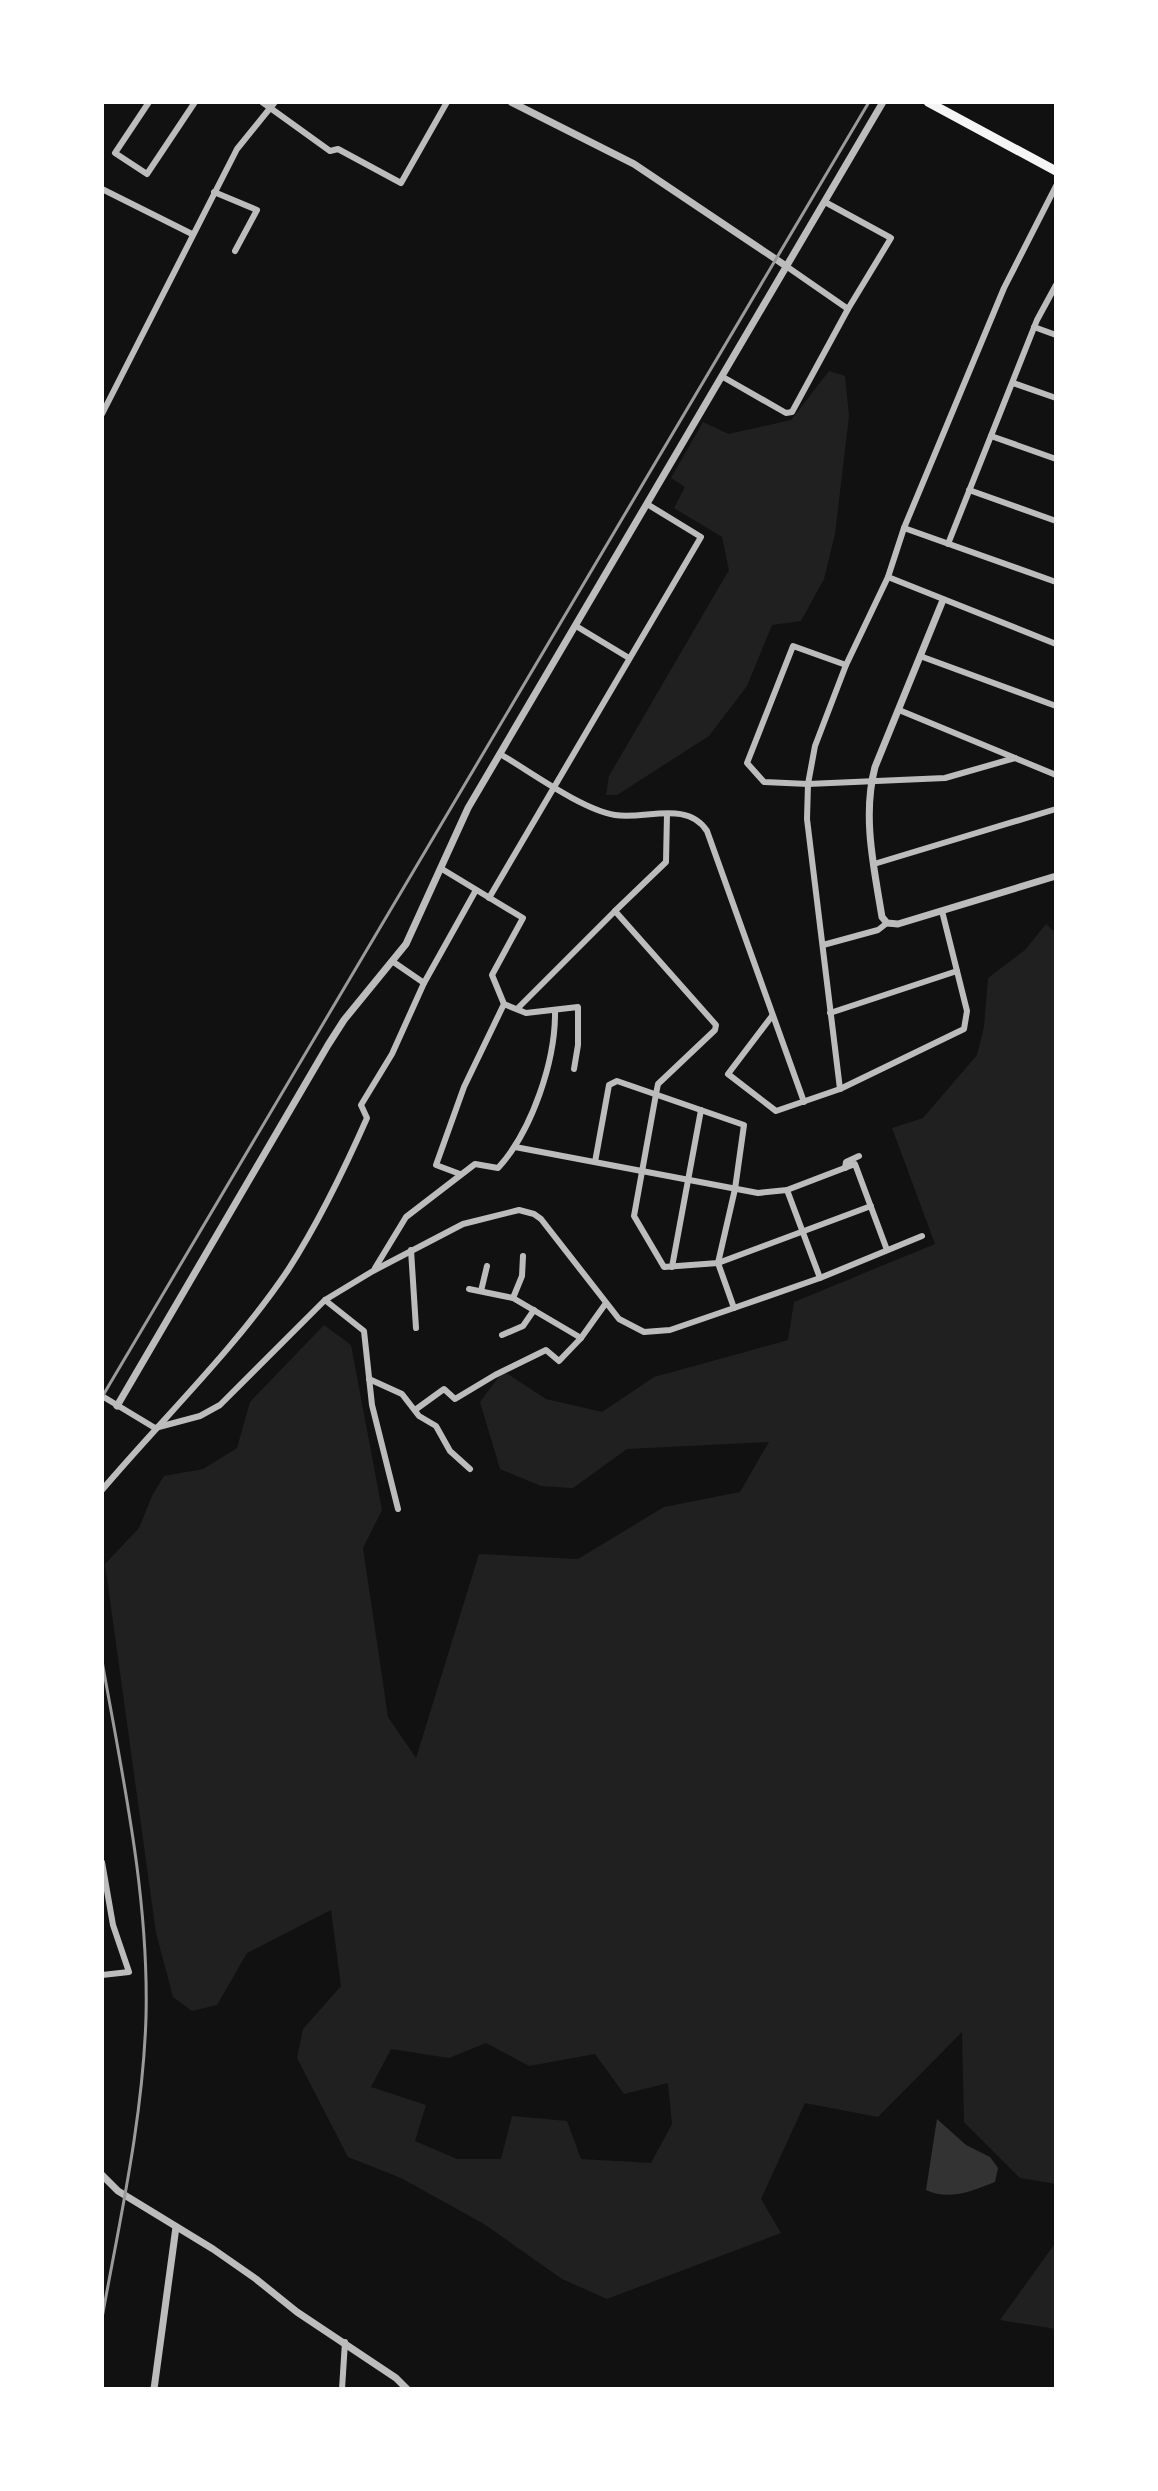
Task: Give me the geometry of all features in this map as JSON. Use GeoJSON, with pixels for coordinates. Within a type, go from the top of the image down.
{"type":"FeatureCollection","features":[{"type":"Feature","properties":{"kind":"main road"},"geometry":{"type":"LineString","coordinates":[[928,102],[1056,171]]}},
{"type":"Feature","properties":{"kind":"street"},"geometry":{"type":"LineString","coordinates":[[149,102],[115,153],[147,174],[195,102]]}},
{"type":"Feature","properties":{"kind":"street"},"geometry":{"type":"LineString","coordinates":[[262,102],[330,151],[338,149],[401,183],[447,102]]}},
{"type":"Feature","properties":{"kind":"street"},"geometry":{"type":"LineString","coordinates":[[102,414],[237,149],[275,102]]}},
{"type":"Feature","properties":{"kind":"street"},"geometry":{"type":"LineString","coordinates":[[511,102],[528,106],[634,164],[848,309]]}},
{"type":"Feature","properties":{"kind":"street"},"geometry":{"type":"LineString","coordinates":[[117,1406],[328,1045],[412,932],[468,808],[883,102]]}},
{"type":"Feature","properties":{"kind":"street"},"geometry":{"type":"LineString","coordinates":[[840,1089],[807,819],[808,784],[815,746],[846,665],[888,577],[904,528],[1004,288],[1056,186]]}},
{"type":"Feature","properties":{"kind":"street"},"geometry":{"type":"LineString","coordinates":[[102,189],[192,234]]}},
{"type":"Feature","properties":{"kind":"street"},"geometry":{"type":"LineString","coordinates":[[214,192],[257,210],[235,251]]}},
{"type":"Feature","properties":{"kind":"street"},"geometry":{"type":"LineString","coordinates":[[723,377],[786,413],[792,412],[891,238],[825,202]]}},
{"type":"Feature","properties":{"kind":"street"},"geometry":{"type":"LineString","coordinates":[[948,544],[1034,327],[1056,285]]}},
{"type":"Feature","properties":{"kind":"street"},"geometry":{"type":"LineString","coordinates":[[1034,327],[1056,335]]}},
{"type":"Feature","properties":{"kind":"street"},"geometry":{"type":"LineString","coordinates":[[1013,383],[1056,398]]}},
{"type":"Feature","properties":{"kind":"street"},"geometry":{"type":"LineString","coordinates":[[991,436],[1056,459]]}},
{"type":"Feature","properties":{"kind":"street"},"geometry":{"type":"LineString","coordinates":[[969,490],[1056,521]]}},
{"type":"Feature","properties":{"kind":"street"},"geometry":{"type":"LineString","coordinates":[[489,898],[701,537],[647,504]]}},
{"type":"Feature","properties":{"kind":"street"},"geometry":{"type":"LineString","coordinates":[[904,528],[1056,582]]}},
{"type":"Feature","properties":{"kind":"street"},"geometry":{"type":"LineString","coordinates":[[888,577],[1056,644]]}},
{"type":"Feature","properties":{"kind":"street"},"geometry":{"type":"LineString","coordinates":[[887,923],[882,917],[869,829],[871,782],[943,600]]}},
{"type":"Feature","properties":{"kind":"street"},"geometry":{"type":"LineString","coordinates":[[576,626],[629,658]]}},
{"type":"Feature","properties":{"kind":"street"},"geometry":{"type":"LineString","coordinates":[[846,665],[793,646],[747,763],[764,782],[808,784],[945,778],[1015,758]]}},
{"type":"Feature","properties":{"kind":"street"},"geometry":{"type":"LineString","coordinates":[[920,656],[1056,706]]}},
{"type":"Feature","properties":{"kind":"street"},"geometry":{"type":"LineString","coordinates":[[899,710],[1056,775]]}},
{"type":"Feature","properties":{"kind":"street"},"geometry":{"type":"LineString","coordinates":[[500,754],[592,808],[630,817],[691,816],[701,822],[707,831],[804,1102]]}},
{"type":"Feature","properties":{"kind":"street"},"geometry":{"type":"LineString","coordinates":[[874,864],[1056,809]]}},
{"type":"Feature","properties":{"kind":"street"},"geometry":{"type":"LineString","coordinates":[[517,1009],[666,862],[667,814]]}},
{"type":"Feature","properties":{"kind":"street"},"geometry":{"type":"LineString","coordinates":[[442,869],[523,918],[492,975],[504,1004],[526,1013],[578,1007],[578,1045],[574,1069]]}},
{"type":"Feature","properties":{"kind":"street"},"geometry":{"type":"LineString","coordinates":[[823,945],[878,930],[887,923],[898,924],[1056,876]]}},
{"type":"Feature","properties":{"kind":"street"},"geometry":{"type":"LineString","coordinates":[[102,1490],[193,1389],[287,1270],[324,1210],[348,1161],[367,1118],[361,1105],[392,1054],[424,983],[476,890]]}},
{"type":"Feature","properties":{"kind":"street"},"geometry":{"type":"LineString","coordinates":[[615,911],[716,1025],[715,1030],[658,1084],[634,1216],[664,1267],[718,1263],[871,1206]]}},
{"type":"Feature","properties":{"kind":"street"},"geometry":{"type":"LineString","coordinates":[[772,1016],[728,1074],[776,1111],[840,1089],[964,1029],[967,1011],[942,911]]}},
{"type":"Feature","properties":{"kind":"street"},"geometry":{"type":"LineString","coordinates":[[392,961],[424,983]]}},
{"type":"Feature","properties":{"kind":"street"},"geometry":{"type":"LineString","coordinates":[[830,1013],[957,971]]}},
{"type":"Feature","properties":{"kind":"street"},"geometry":{"type":"LineString","coordinates":[[460,1174],[436,1165],[464,1087],[504,1004]]}},
{"type":"Feature","properties":{"kind":"street"},"geometry":{"type":"LineString","coordinates":[[373,1271],[406,1217],[475,1164],[498,1168],[527,1130],[555,1037],[555,1010]]}},
{"type":"Feature","properties":{"kind":"street"},"geometry":{"type":"LineString","coordinates":[[595,1162],[609,1085],[617,1081],[744,1125],[735,1189],[718,1263],[734,1308]]}},
{"type":"Feature","properties":{"kind":"street"},"geometry":{"type":"LineString","coordinates":[[672,1267],[701,1110]]}},
{"type":"Feature","properties":{"kind":"street"},"geometry":{"type":"LineString","coordinates":[[515,1147],[758,1193],[787,1190],[855,1164],[887,1250]]}},
{"type":"Feature","properties":{"kind":"street"},"geometry":{"type":"LineString","coordinates":[[845,1168],[846,1162],[859,1156]]}},
{"type":"Feature","properties":{"kind":"street"},"geometry":{"type":"LineString","coordinates":[[787,1190],[820,1278]]}},
{"type":"Feature","properties":{"kind":"street"},"geometry":{"type":"LineString","coordinates":[[102,1396],[155,1428],[200,1416],[220,1405],[325,1300],[463,1224],[505,1213],[526,1211],[541,1219],[619,1319],[644,1332],[670,1330],[734,1308],[820,1278],[922,1236]]}},
{"type":"Feature","properties":{"kind":"street"},"geometry":{"type":"LineString","coordinates":[[411,1250],[416,1328]]}},
{"type":"Feature","properties":{"kind":"street"},"geometry":{"type":"LineString","coordinates":[[513,1298],[522,1276],[523,1256]]}},
{"type":"Feature","properties":{"kind":"street"},"geometry":{"type":"LineString","coordinates":[[481,1291],[487,1266]]}},
{"type":"Feature","properties":{"kind":"street"},"geometry":{"type":"LineString","coordinates":[[469,1289],[513,1298],[581,1338]]}},
{"type":"Feature","properties":{"kind":"street"},"geometry":{"type":"LineString","coordinates":[[325,1300],[364,1331],[372,1405],[398,1509]]}},
{"type":"Feature","properties":{"kind":"street"},"geometry":{"type":"LineString","coordinates":[[415,1410],[444,1389],[455,1399],[546,1350],[559,1361],[581,1338],[606,1303]]}},
{"type":"Feature","properties":{"kind":"street"},"geometry":{"type":"LineString","coordinates":[[502,1335],[523,1326],[534,1310]]}},
{"type":"Feature","properties":{"kind":"street"},"geometry":{"type":"LineString","coordinates":[[369,1379],[402,1394],[415,1410],[436,1426],[450,1451],[470,1469]]}},
{"type":"Feature","properties":{"kind":"street"},"geometry":{"type":"LineString","coordinates":[[102,1862],[113,1925],[129,1972],[102,1975]]}},
{"type":"Feature","properties":{"kind":"street"},"geometry":{"type":"LineString","coordinates":[[102,1926],[113,1925]]}},
{"type":"Feature","properties":{"kind":"street"},"geometry":{"type":"LineString","coordinates":[[102,2175],[118,2191],[213,2249],[297,2312],[396,2378],[407,2389]]}},
{"type":"Feature","properties":{"kind":"street"},"geometry":{"type":"LineString","coordinates":[[154,2389],[176,2227]]}},
{"type":"Feature","properties":{"kind":"street"},"geometry":{"type":"LineString","coordinates":[[342,2389],[345,2342]]}},
{"type":"Feature","properties":{"kind":"shaded area"},"geometry":{"type":"Polygon","coordinates":[[[829,371],[845,376],[849,416],[835,534],[824,579],[801,621],[772,625],[747,686],[709,736],[617,795],[606,795],[609,776],[729,570],[722,537],[674,508],[685,487],[671,478],[703,422],[729,434],[791,420],[829,371]]]}},
{"type":"Feature","properties":{"kind":"shaded area"},"geometry":{"type":"Polygon","coordinates":[[[1046,924],[1056,933],[1056,2184],[1020,2178],[964,2122],[962,2032],[878,2117],[805,2103],[761,2199],[781,2233],[607,2299],[562,2279],[484,2224],[401,2178],[348,2157],[297,2058],[303,2029],[341,1986],[331,1910],[247,1953],[217,2005],[192,2011],[173,1997],[156,1933],[105,1564],[139,1528],[164,1476],[203,1469],[237,1448],[250,1402],[324,1325],[351,1345],[382,1510],[363,1548],[388,1717],[416,1758],[479,1554],[578,1559],[664,1507],[740,1492],[769,1442],[627,1449],[573,1488],[541,1486],[500,1469],[480,1402],[503,1371],[546,1399],[602,1412],[654,1377],[788,1340],[794,1302],[935,1244],[892,1128],[923,1118],[977,1055],[984,1027],[988,978],[1025,950],[1046,924]],[[486,2043],[449,2058],[391,2049],[371,2087],[426,2105],[415,2141],[457,2159],[501,2159],[512,2116],[567,2121],[581,2159],[651,2163],[672,2124],[668,2083],[624,2094],[595,2054],[529,2066],[486,2043]]]}},
{"type":"Feature","properties":{"kind":"shaded area"},"geometry":{"type":"Polygon","coordinates":[[[937,2119],[966,2145],[990,2157],[998,2168],[995,2182],[952,2195],[926,2190],[937,2119]]]}},
{"type":"Feature","properties":{"kind":"shaded area"},"geometry":{"type":"Polygon","coordinates":[[[1056,2242],[1056,2329],[1000,2320],[1056,2242]]]}},
{"type":"Feature","properties":{"kind":"railway"},"geometry":{"type":"LineString","coordinates":[[102,1397],[869,102]]}},
{"type":"Feature","properties":{"kind":"railway"},"geometry":{"type":"LineString","coordinates":[[102,1661],[139,1883],[146,1972],[144,2055],[136,2131],[102,2318]]}}]}
